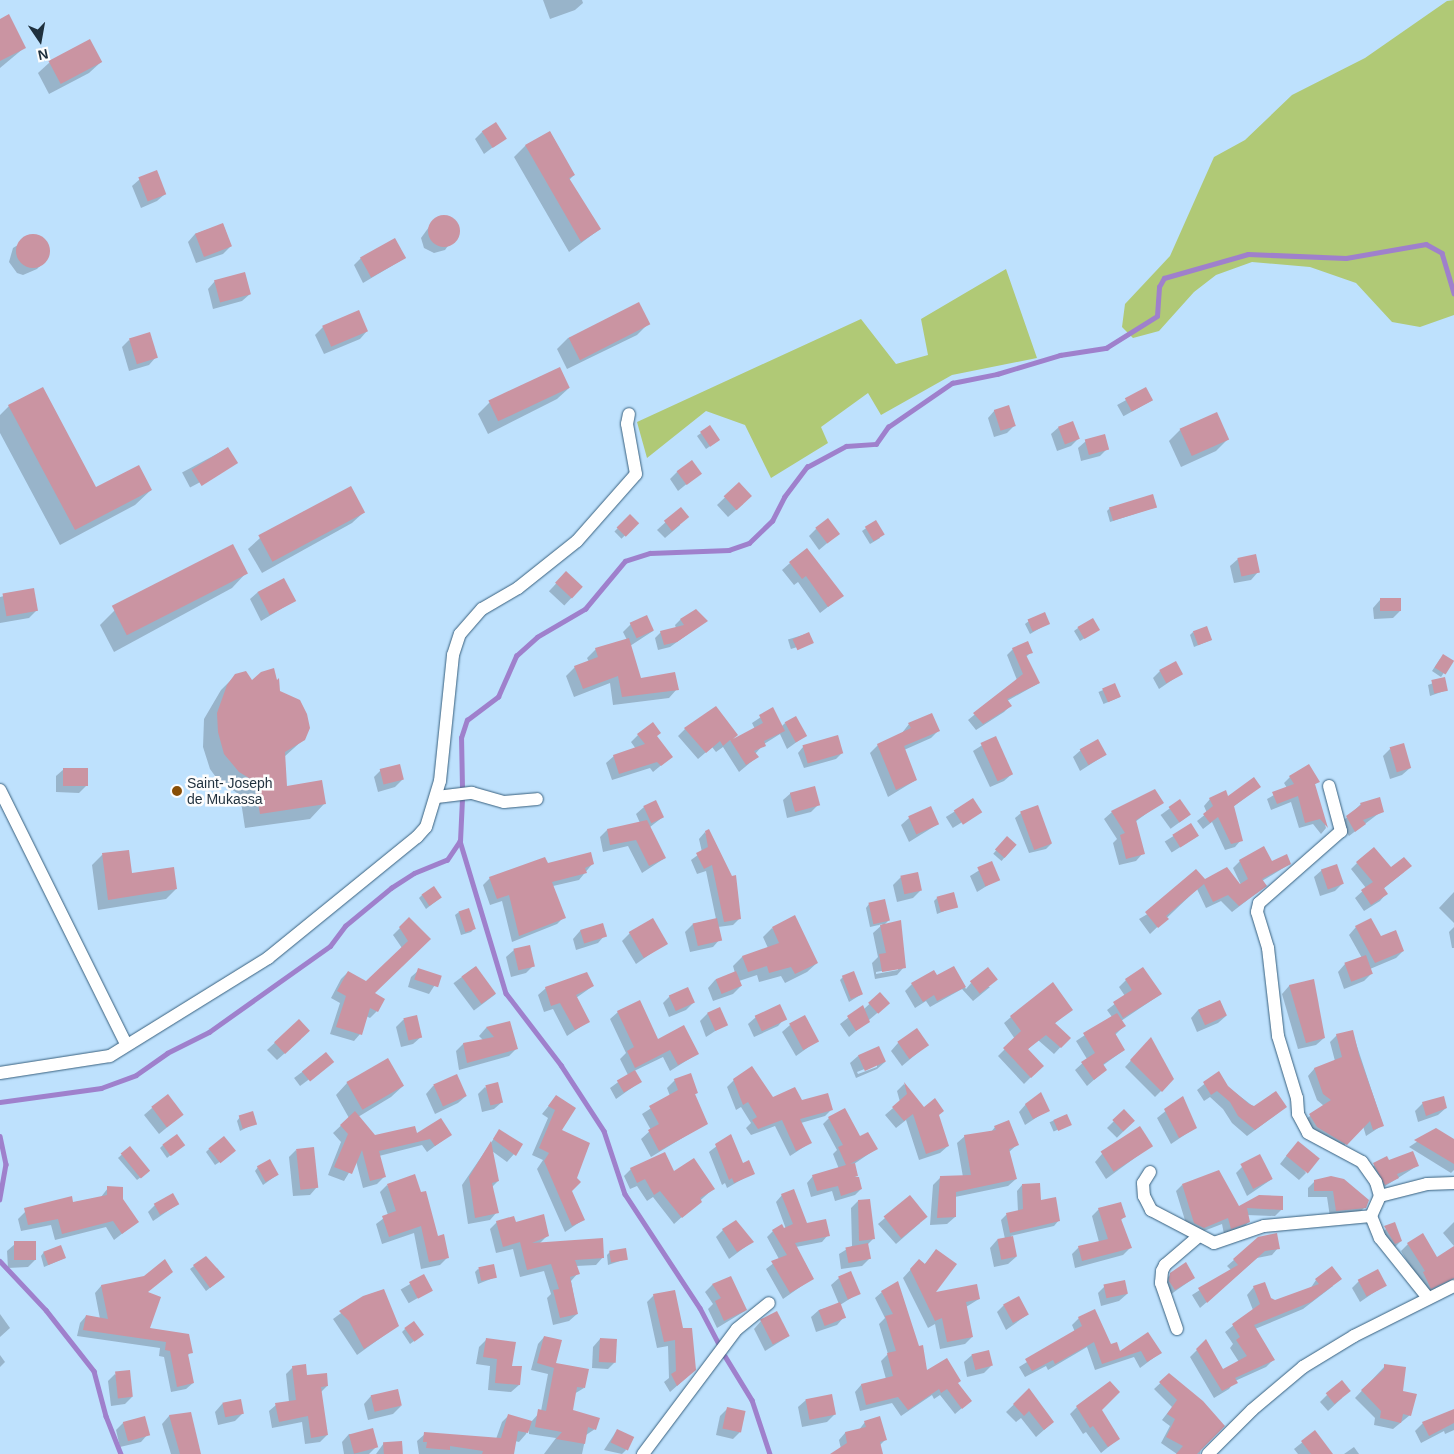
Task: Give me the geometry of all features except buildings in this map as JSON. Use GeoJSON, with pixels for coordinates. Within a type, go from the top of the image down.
{"type":"FeatureCollection","features":[{"type":"Feature","properties":{"kind":"street"},"geometry":{"type":"LineString","coordinates":[[0,1073],[110,1056],[126,1044],[268,958],[293,940],[417,837],[426,827],[437,797],[445,754],[453,656],[460,634],[482,609],[518,588],[577,541],[636,474],[627,424],[629,414]]}},
{"type":"Feature","properties":{"kind":"street"},"geometry":{"type":"LineString","coordinates":[[1329,786],[1341,831],[1258,903],[1257,912],[1268,948],[1278,1036],[1297,1098],[1298,1114],[1308,1133],[1362,1162],[1376,1182],[1380,1196],[1371,1216],[1380,1238],[1428,1298]]}},
{"type":"Feature","properties":{"kind":"street"},"geometry":{"type":"LineString","coordinates":[[0,790],[126,1044]]}},
{"type":"Feature","properties":{"kind":"street"},"geometry":{"type":"LineString","coordinates":[[437,797],[472,793],[504,802],[537,800]]}},
{"type":"Feature","properties":{"kind":"street"},"geometry":{"type":"LineString","coordinates":[[1150,1172],[1143,1183],[1144,1196],[1151,1210],[1214,1243],[1264,1226],[1371,1216]]}},
{"type":"Feature","properties":{"kind":"street"},"geometry":{"type":"LineString","coordinates":[[1380,1196],[1428,1184],[1454,1183]]}},
{"type":"Feature","properties":{"kind":"street"},"geometry":{"type":"LineString","coordinates":[[1177,1329],[1162,1283],[1162,1271],[1165,1265],[1199,1236]]}},
{"type":"Feature","properties":{"kind":"street"},"geometry":{"type":"LineString","coordinates":[[1208,1454],[1252,1410],[1303,1367],[1354,1336],[1454,1286]]}},
{"type":"Feature","properties":{"kind":"street"},"geometry":{"type":"LineString","coordinates":[[643,1454],[737,1329],[769,1303]]}},
{"type":"Feature","properties":{"kind":"green space"},"geometry":{"type":"Polygon","coordinates":[[[1454,0],[1454,315],[1420,327],[1392,322],[1356,283],[1310,267],[1252,262],[1216,275],[1194,292],[1159,331],[1133,338],[1122,327],[1125,304],[1170,256],[1214,157],[1245,140],[1292,95],[1365,58],[1447,1],[1454,0]]]}},
{"type":"Feature","properties":{"kind":"green space"},"geometry":{"type":"Polygon","coordinates":[[[1006,269],[1037,358],[952,375],[881,415],[868,393],[821,427],[828,443],[771,478],[745,425],[706,411],[647,458],[637,422],[861,319],[896,364],[928,355],[921,319],[1006,269]]]}},
{"type":"Feature","properties":{"kind":"waterway"},"geometry":{"type":"LineString","coordinates":[[462,788],[461,738],[467,720],[498,697],[516,656],[537,637],[585,609],[625,561],[650,553],[729,550],[749,543],[772,521],[784,497],[807,467],[846,446],[876,444],[888,427],[952,383],[997,374],[1060,355],[1106,348],[1157,316],[1159,287],[1164,278],[1248,254],[1346,258],[1426,244],[1442,253],[1454,293]]}},
{"type":"Feature","properties":{"kind":"waterway"},"geometry":{"type":"LineString","coordinates":[[0,1102],[101,1088],[136,1075],[167,1053],[209,1032],[330,946],[345,926],[391,888],[414,873],[447,860],[460,841],[462,799]]}},
{"type":"Feature","properties":{"kind":"waterway"},"geometry":{"type":"LineString","coordinates":[[460,841],[506,993],[561,1065],[604,1131],[625,1194],[700,1308],[720,1346]]}},
{"type":"Feature","properties":{"kind":"waterway"},"geometry":{"type":"LineString","coordinates":[[0,1136],[6,1164],[0,1199]]}},
{"type":"Feature","properties":{"kind":"waterway"},"geometry":{"type":"LineString","coordinates":[[0,1261],[46,1310],[94,1371],[106,1416],[121,1454]]}},
{"type":"Feature","properties":{"kind":"waterway"},"geometry":{"type":"LineString","coordinates":[[725,1356],[752,1400],[770,1454]]}},
{"type":"Feature","properties":{"kind":"place","name":"Saint- Joseph de Mukassa"},"geometry":{"type":"Point","coordinates":[177,791]}}]}
